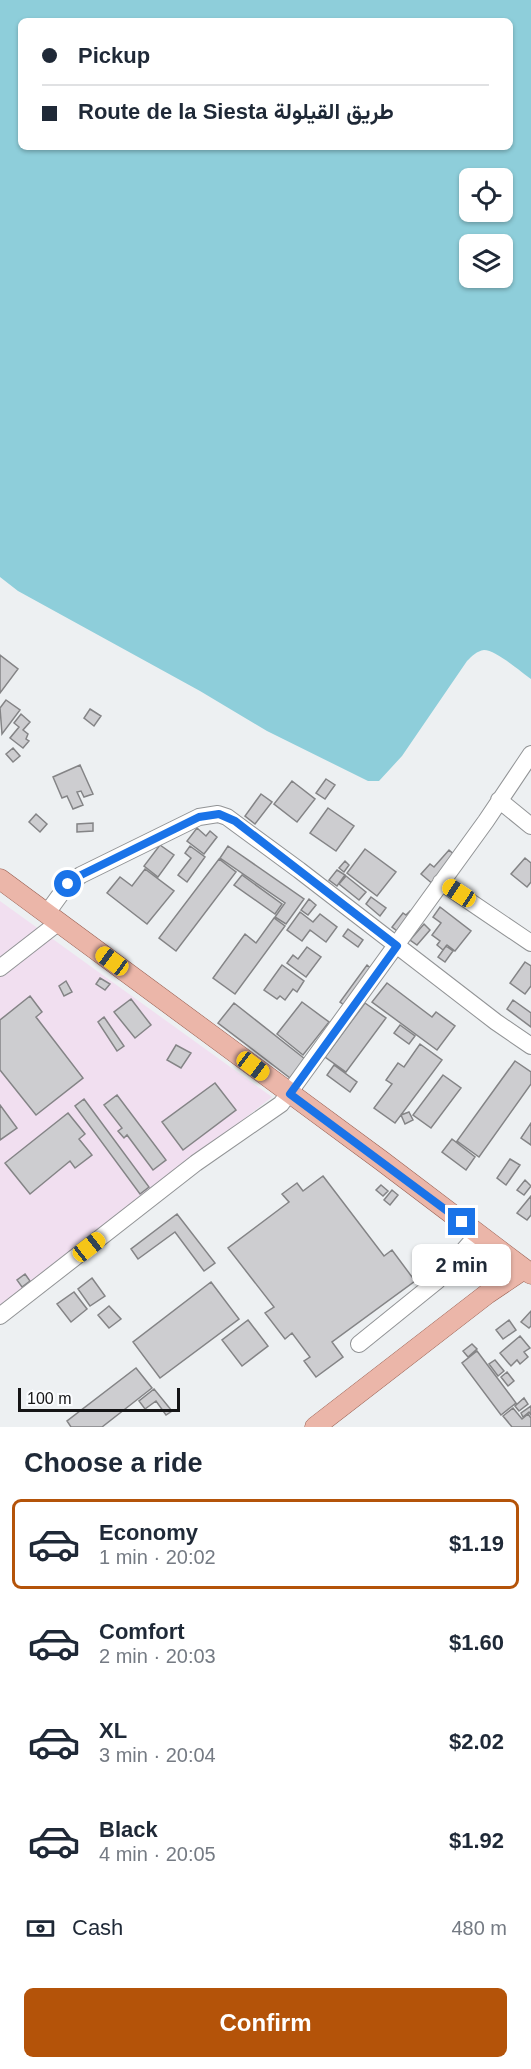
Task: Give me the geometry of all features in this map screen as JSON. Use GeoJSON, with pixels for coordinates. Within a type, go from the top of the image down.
{"type":"FeatureCollection","features":[{"type":"Feature","properties":{"kind":"main road"},"geometry":{"type":"LineString","coordinates":[[0,879],[478,1234],[529,1268],[487,1294],[315,1427]]}},
{"type":"Feature","properties":{"kind":"street"},"geometry":{"type":"LineString","coordinates":[[0,1316],[196,1163],[281,1104],[397,946],[531,754]]}},
{"type":"Feature","properties":{"kind":"street"},"geometry":{"type":"LineString","coordinates":[[499,800],[531,826]]}},
{"type":"Feature","properties":{"kind":"street"},"geometry":{"type":"LineString","coordinates":[[0,968],[53,918],[68,884],[81,875],[199,817],[219,814],[235,821],[531,1046]]}},
{"type":"Feature","properties":{"kind":"street"},"geometry":{"type":"LineString","coordinates":[[441,882],[531,943]]}},
{"type":"Feature","properties":{"kind":"street"},"geometry":{"type":"LineString","coordinates":[[359,1344],[437,1281],[478,1234]]}},
{"type":"Feature","properties":{"kind":"shaded area"},"geometry":{"type":"Polygon","coordinates":[[[0,901],[272,1097],[0,1310],[0,901]]]}},
{"type":"Feature","properties":{"kind":"water"},"geometry":{"type":"Polygon","coordinates":[[[0,0],[531,0],[531,679],[489,651],[484,650],[477,653],[467,661],[402,756],[379,781],[368,781],[267,731],[200,691],[18,591],[0,577],[0,0]]]}},
{"type":"Feature","properties":{"kind":"building"},"geometry":{"type":"Polygon","coordinates":[[[0,655],[18,669],[0,693],[0,655]]]}},
{"type":"Feature","properties":{"kind":"building"},"geometry":{"type":"Polygon","coordinates":[[[6,700],[20,710],[2,734],[0,708],[6,700]]]}},
{"type":"Feature","properties":{"kind":"building"},"geometry":{"type":"Polygon","coordinates":[[[90,709],[101,716],[94,726],[84,718],[90,709]]]}},
{"type":"Feature","properties":{"kind":"building"},"geometry":{"type":"Polygon","coordinates":[[[21,714],[30,722],[23,730],[28,734],[26,739],[29,741],[23,748],[10,738],[19,727],[14,723],[21,714]]]}},
{"type":"Feature","properties":{"kind":"building"},"geometry":{"type":"Polygon","coordinates":[[[13,748],[20,756],[13,762],[6,754],[13,748]]]}},
{"type":"Feature","properties":{"kind":"building"},"geometry":{"type":"Polygon","coordinates":[[[80,765],[93,794],[84,797],[81,791],[77,792],[83,805],[73,809],[67,796],[62,798],[53,777],[80,765]]]}},
{"type":"Feature","properties":{"kind":"building"},"geometry":{"type":"Polygon","coordinates":[[[326,779],[335,785],[325,799],[316,793],[326,779]]]}},
{"type":"Feature","properties":{"kind":"building"},"geometry":{"type":"Polygon","coordinates":[[[292,781],[315,799],[297,822],[274,804],[292,781]]]}},
{"type":"Feature","properties":{"kind":"building"},"geometry":{"type":"Polygon","coordinates":[[[261,794],[272,802],[255,824],[245,816],[261,794]]]}},
{"type":"Feature","properties":{"kind":"building"},"geometry":{"type":"Polygon","coordinates":[[[328,808],[354,826],[336,851],[310,833],[328,808]]]}},
{"type":"Feature","properties":{"kind":"building"},"geometry":{"type":"Polygon","coordinates":[[[36,814],[47,824],[40,832],[29,822],[36,814]]]}},
{"type":"Feature","properties":{"kind":"building"},"geometry":{"type":"Polygon","coordinates":[[[93,823],[93,831],[77,832],[77,824],[93,823]]]}},
{"type":"Feature","properties":{"kind":"building"},"geometry":{"type":"Polygon","coordinates":[[[197,828],[206,836],[210,831],[217,837],[204,854],[187,841],[197,828]]]}},
{"type":"Feature","properties":{"kind":"building"},"geometry":{"type":"Polygon","coordinates":[[[160,845],[174,855],[158,877],[144,866],[160,845]]]}},
{"type":"Feature","properties":{"kind":"building"},"geometry":{"type":"Polygon","coordinates":[[[190,846],[205,857],[187,882],[178,875],[191,858],[185,853],[190,846]]]}},
{"type":"Feature","properties":{"kind":"building"},"geometry":{"type":"Polygon","coordinates":[[[228,846],[304,899],[286,924],[275,917],[285,903],[220,858],[228,846]]]}},
{"type":"Feature","properties":{"kind":"building"},"geometry":{"type":"Polygon","coordinates":[[[365,849],[396,872],[377,896],[347,873],[365,849]]]}},
{"type":"Feature","properties":{"kind":"building"},"geometry":{"type":"Polygon","coordinates":[[[449,850],[457,857],[434,885],[421,874],[430,864],[434,867],[449,850]]]}},
{"type":"Feature","properties":{"kind":"building"},"geometry":{"type":"Polygon","coordinates":[[[525,858],[531,863],[531,882],[527,887],[511,874],[525,858]]]}},
{"type":"Feature","properties":{"kind":"building"},"geometry":{"type":"Polygon","coordinates":[[[219,859],[236,872],[176,951],[159,938],[219,859]]]}},
{"type":"Feature","properties":{"kind":"building"},"geometry":{"type":"Polygon","coordinates":[[[345,861],[349,865],[344,872],[339,868],[345,861]]]}},
{"type":"Feature","properties":{"kind":"building"},"geometry":{"type":"Polygon","coordinates":[[[145,869],[174,891],[147,924],[107,893],[120,877],[132,886],[145,869]]]}},
{"type":"Feature","properties":{"kind":"building"},"geometry":{"type":"Polygon","coordinates":[[[337,870],[345,875],[337,886],[329,880],[337,870]]]}},
{"type":"Feature","properties":{"kind":"building"},"geometry":{"type":"Polygon","coordinates":[[[242,875],[282,904],[275,914],[234,885],[242,875]]]}},
{"type":"Feature","properties":{"kind":"building"},"geometry":{"type":"Polygon","coordinates":[[[346,876],[366,892],[359,900],[339,884],[346,876]]]}},
{"type":"Feature","properties":{"kind":"building"},"geometry":{"type":"Polygon","coordinates":[[[371,897],[386,908],[380,916],[366,904],[371,897]]]}},
{"type":"Feature","properties":{"kind":"building"},"geometry":{"type":"Polygon","coordinates":[[[309,899],[316,905],[308,915],[301,910],[309,899]]]}},
{"type":"Feature","properties":{"kind":"building"},"geometry":{"type":"Polygon","coordinates":[[[440,907],[471,931],[455,951],[447,945],[443,950],[437,945],[440,941],[432,935],[441,923],[433,917],[440,907]]]}},
{"type":"Feature","properties":{"kind":"building"},"geometry":{"type":"Polygon","coordinates":[[[410,911],[415,915],[401,934],[392,927],[403,913],[406,915],[410,911]]]}},
{"type":"Feature","properties":{"kind":"building"},"geometry":{"type":"Polygon","coordinates":[[[300,912],[313,922],[320,914],[337,927],[326,942],[310,930],[302,941],[287,930],[300,912]]]}},
{"type":"Feature","properties":{"kind":"building"},"geometry":{"type":"Polygon","coordinates":[[[274,918],[285,926],[235,994],[213,978],[245,934],[256,943],[274,918]]]}},
{"type":"Feature","properties":{"kind":"building"},"geometry":{"type":"Polygon","coordinates":[[[424,924],[430,930],[417,945],[410,940],[424,924]]]}},
{"type":"Feature","properties":{"kind":"building"},"geometry":{"type":"Polygon","coordinates":[[[348,929],[363,940],[358,947],[343,936],[348,929]]]}},
{"type":"Feature","properties":{"kind":"building"},"geometry":{"type":"Polygon","coordinates":[[[446,946],[453,951],[445,962],[438,957],[446,946]]]}},
{"type":"Feature","properties":{"kind":"building"},"geometry":{"type":"Polygon","coordinates":[[[307,947],[321,957],[306,977],[287,963],[293,955],[298,959],[307,947]]]}},
{"type":"Feature","properties":{"kind":"building"},"geometry":{"type":"Polygon","coordinates":[[[525,962],[531,966],[531,986],[525,994],[510,983],[525,962]]]}},
{"type":"Feature","properties":{"kind":"building"},"geometry":{"type":"Polygon","coordinates":[[[282,965],[304,981],[297,992],[293,989],[285,1000],[280,996],[277,999],[264,990],[282,965]]]}},
{"type":"Feature","properties":{"kind":"building"},"geometry":{"type":"Polygon","coordinates":[[[367,965],[374,971],[347,1007],[340,1002],[367,965]]]}},
{"type":"Feature","properties":{"kind":"building"},"geometry":{"type":"Polygon","coordinates":[[[100,978],[110,984],[105,990],[96,984],[100,978]]]}},
{"type":"Feature","properties":{"kind":"building"},"geometry":{"type":"Polygon","coordinates":[[[66,981],[72,992],[64,996],[59,986],[66,981]]]}},
{"type":"Feature","properties":{"kind":"building"},"geometry":{"type":"Polygon","coordinates":[[[387,983],[432,1017],[436,1012],[455,1026],[437,1050],[372,1002],[387,983]]]}},
{"type":"Feature","properties":{"kind":"building"},"geometry":{"type":"Polygon","coordinates":[[[30,996],[42,1012],[36,1017],[83,1078],[36,1115],[0,1070],[0,1020],[30,996]]]}},
{"type":"Feature","properties":{"kind":"building"},"geometry":{"type":"Polygon","coordinates":[[[131,999],[151,1025],[135,1038],[114,1012],[131,999]]]}},
{"type":"Feature","properties":{"kind":"building"},"geometry":{"type":"Polygon","coordinates":[[[513,1000],[531,1013],[531,1027],[507,1009],[513,1000]]]}},
{"type":"Feature","properties":{"kind":"building"},"geometry":{"type":"Polygon","coordinates":[[[302,1002],[329,1022],[303,1055],[277,1034],[302,1002]]]}},
{"type":"Feature","properties":{"kind":"building"},"geometry":{"type":"Polygon","coordinates":[[[234,1003],[305,1059],[290,1078],[218,1023],[234,1003]]]}},
{"type":"Feature","properties":{"kind":"building"},"geometry":{"type":"Polygon","coordinates":[[[365,1003],[386,1018],[346,1072],[325,1057],[365,1003]]]}},
{"type":"Feature","properties":{"kind":"building"},"geometry":{"type":"Polygon","coordinates":[[[104,1017],[124,1046],[117,1051],[98,1022],[104,1017]]]}},
{"type":"Feature","properties":{"kind":"building"},"geometry":{"type":"Polygon","coordinates":[[[400,1025],[415,1036],[409,1044],[394,1033],[400,1025]]]}},
{"type":"Feature","properties":{"kind":"building"},"geometry":{"type":"Polygon","coordinates":[[[420,1044],[442,1060],[395,1123],[374,1108],[392,1084],[386,1080],[398,1063],[404,1067],[420,1044]]]}},
{"type":"Feature","properties":{"kind":"building"},"geometry":{"type":"Polygon","coordinates":[[[176,1045],[191,1053],[181,1068],[167,1060],[176,1045]]]}},
{"type":"Feature","properties":{"kind":"building"},"geometry":{"type":"Polygon","coordinates":[[[515,1061],[531,1072],[531,1084],[479,1157],[457,1141],[515,1061]]]}},
{"type":"Feature","properties":{"kind":"building"},"geometry":{"type":"Polygon","coordinates":[[[334,1065],[357,1082],[350,1092],[327,1075],[334,1065]]]}},
{"type":"Feature","properties":{"kind":"building"},"geometry":{"type":"Polygon","coordinates":[[[443,1075],[461,1088],[431,1128],[413,1115],[443,1075]]]}},
{"type":"Feature","properties":{"kind":"building"},"geometry":{"type":"Polygon","coordinates":[[[215,1083],[236,1110],[183,1150],[162,1122],[215,1083]]]}},
{"type":"Feature","properties":{"kind":"building"},"geometry":{"type":"Polygon","coordinates":[[[117,1095],[166,1160],[153,1170],[127,1135],[124,1138],[118,1131],[122,1128],[104,1105],[117,1095]]]}},
{"type":"Feature","properties":{"kind":"building"},"geometry":{"type":"Polygon","coordinates":[[[84,1099],[149,1187],[140,1194],[75,1106],[84,1099]]]}},
{"type":"Feature","properties":{"kind":"building"},"geometry":{"type":"Polygon","coordinates":[[[0,1105],[17,1128],[0,1140],[0,1105]]]}},
{"type":"Feature","properties":{"kind":"building"},"geometry":{"type":"Polygon","coordinates":[[[409,1112],[413,1120],[405,1124],[401,1115],[409,1112]]]}},
{"type":"Feature","properties":{"kind":"building"},"geometry":{"type":"Polygon","coordinates":[[[68,1113],[85,1134],[79,1139],[92,1155],[75,1168],[70,1161],[30,1194],[5,1163],[68,1113]]]}},
{"type":"Feature","properties":{"kind":"building"},"geometry":{"type":"Polygon","coordinates":[[[531,1123],[531,1145],[521,1138],[531,1123]]]}},
{"type":"Feature","properties":{"kind":"building"},"geometry":{"type":"Polygon","coordinates":[[[452,1139],[475,1157],[466,1170],[442,1152],[452,1139]]]}},
{"type":"Feature","properties":{"kind":"building"},"geometry":{"type":"Polygon","coordinates":[[[510,1159],[520,1165],[506,1185],[497,1178],[510,1159]]]}},
{"type":"Feature","properties":{"kind":"building"},"geometry":{"type":"Polygon","coordinates":[[[323,1176],[384,1256],[392,1250],[415,1281],[332,1342],[343,1357],[316,1377],[304,1361],[310,1357],[292,1333],[285,1339],[265,1313],[274,1307],[228,1248],[289,1202],[282,1194],[297,1183],[303,1191],[323,1176]]]}},
{"type":"Feature","properties":{"kind":"building"},"geometry":{"type":"Polygon","coordinates":[[[525,1180],[531,1186],[524,1195],[517,1190],[525,1180]]]}},
{"type":"Feature","properties":{"kind":"building"},"geometry":{"type":"Polygon","coordinates":[[[381,1185],[388,1191],[383,1196],[376,1190],[381,1185]]]}},
{"type":"Feature","properties":{"kind":"building"},"geometry":{"type":"Polygon","coordinates":[[[392,1190],[398,1195],[390,1205],[384,1200],[392,1190]]]}},
{"type":"Feature","properties":{"kind":"building"},"geometry":{"type":"Polygon","coordinates":[[[531,1196],[531,1215],[527,1220],[517,1213],[531,1196]]]}},
{"type":"Feature","properties":{"kind":"building"},"geometry":{"type":"Polygon","coordinates":[[[177,1214],[215,1263],[204,1271],[175,1232],[138,1259],[131,1249],[177,1214]]]}},
{"type":"Feature","properties":{"kind":"building"},"geometry":{"type":"Polygon","coordinates":[[[25,1274],[30,1281],[22,1287],[17,1280],[25,1274]]]}},
{"type":"Feature","properties":{"kind":"building"},"geometry":{"type":"Polygon","coordinates":[[[92,1278],[105,1296],[90,1306],[78,1289],[92,1278]]]}},
{"type":"Feature","properties":{"kind":"building"},"geometry":{"type":"Polygon","coordinates":[[[211,1282],[239,1319],[160,1378],[133,1342],[211,1282]]]}},
{"type":"Feature","properties":{"kind":"building"},"geometry":{"type":"Polygon","coordinates":[[[74,1292],[87,1309],[71,1322],[57,1304],[74,1292]]]}},
{"type":"Feature","properties":{"kind":"building"},"geometry":{"type":"Polygon","coordinates":[[[109,1306],[121,1319],[109,1328],[98,1315],[109,1306]]]}},
{"type":"Feature","properties":{"kind":"building"},"geometry":{"type":"Polygon","coordinates":[[[531,1311],[531,1326],[529,1328],[521,1322],[531,1311]]]}},
{"type":"Feature","properties":{"kind":"building"},"geometry":{"type":"Polygon","coordinates":[[[248,1320],[268,1346],[242,1366],[222,1340],[248,1320]]]}},
{"type":"Feature","properties":{"kind":"building"},"geometry":{"type":"Polygon","coordinates":[[[509,1320],[516,1330],[503,1339],[496,1330],[509,1320]]]}},
{"type":"Feature","properties":{"kind":"building"},"geometry":{"type":"Polygon","coordinates":[[[520,1336],[530,1348],[524,1352],[528,1357],[520,1364],[517,1360],[511,1366],[500,1353],[520,1336]]]}},
{"type":"Feature","properties":{"kind":"building"},"geometry":{"type":"Polygon","coordinates":[[[472,1344],[477,1349],[468,1357],[463,1351],[472,1344]]]}},
{"type":"Feature","properties":{"kind":"building"},"geometry":{"type":"Polygon","coordinates":[[[477,1351],[516,1403],[501,1415],[462,1363],[477,1351]]]}},
{"type":"Feature","properties":{"kind":"building"},"geometry":{"type":"Polygon","coordinates":[[[495,1360],[504,1371],[498,1376],[489,1364],[495,1360]]]}},
{"type":"Feature","properties":{"kind":"building"},"geometry":{"type":"Polygon","coordinates":[[[136,1368],[152,1388],[102,1427],[71,1427],[67,1421],[136,1368]]]}},
{"type":"Feature","properties":{"kind":"building"},"geometry":{"type":"Polygon","coordinates":[[[507,1372],[514,1381],[508,1386],[501,1377],[507,1372]]]}},
{"type":"Feature","properties":{"kind":"building"},"geometry":{"type":"Polygon","coordinates":[[[154,1389],[172,1411],[166,1415],[156,1401],[145,1409],[139,1401],[154,1389]]]}},
{"type":"Feature","properties":{"kind":"building"},"geometry":{"type":"Polygon","coordinates":[[[524,1398],[528,1404],[519,1411],[515,1406],[524,1398]]]}},
{"type":"Feature","properties":{"kind":"building"},"geometry":{"type":"Polygon","coordinates":[[[531,1406],[531,1415],[529,1412],[523,1417],[521,1413],[531,1406]]]}},
{"type":"Feature","properties":{"kind":"building"},"geometry":{"type":"Polygon","coordinates":[[[513,1408],[522,1419],[528,1414],[531,1418],[531,1427],[512,1427],[503,1416],[513,1408]]]}},
{"type":"Feature","properties":{"kind":"route"},"geometry":{"type":"LineString","coordinates":[[68,884],[81,875],[199,817],[219,814],[235,821],[397,946],[290,1094],[462,1222]]}}]}
